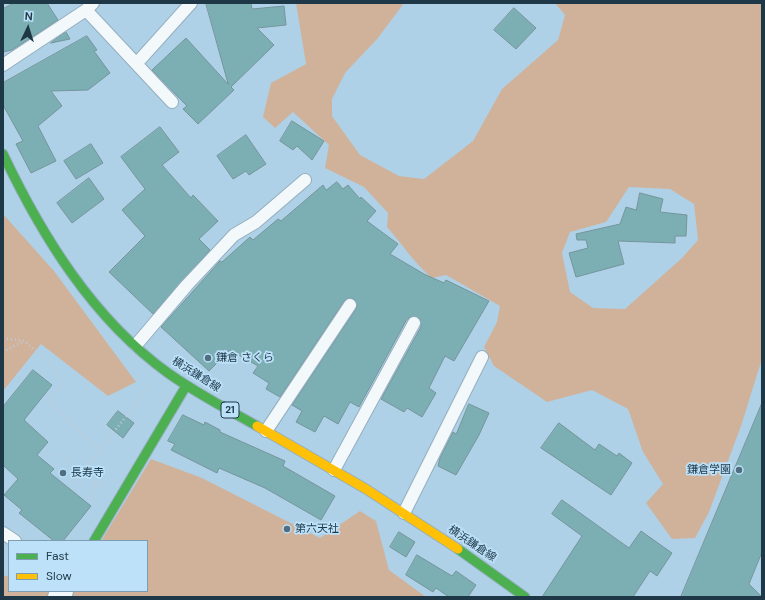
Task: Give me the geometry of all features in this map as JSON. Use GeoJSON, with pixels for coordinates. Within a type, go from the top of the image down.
{"type":"FeatureCollection","features":[{"type":"Feature","properties":{"kind":"main road","name":"横浜鎌倉線"},"geometry":{"type":"LineString","coordinates":[[3,154],[16,183],[38,222],[66,266],[102,311],[160,367],[186,386],[334,470],[404,513],[485,567],[525,597]]}},
{"type":"Feature","properties":{"kind":"main road"},"geometry":{"type":"LineString","coordinates":[[95,540],[186,386]]}},
{"type":"Feature","properties":{"kind":"lane"},"geometry":{"type":"LineString","coordinates":[[137,63],[191,3]]}},
{"type":"Feature","properties":{"kind":"lane"},"geometry":{"type":"LineString","coordinates":[[3,66],[89,7],[172,102]]}},
{"type":"Feature","properties":{"kind":"lane"},"geometry":{"type":"LineString","coordinates":[[136,345],[234,235],[256,222],[305,180]]}},
{"type":"Feature","properties":{"kind":"lane"},"geometry":{"type":"LineString","coordinates":[[266,431],[350,305]]}},
{"type":"Feature","properties":{"kind":"lane"},"geometry":{"type":"LineString","coordinates":[[334,470],[414,322]]}},
{"type":"Feature","properties":{"kind":"lane"},"geometry":{"type":"LineString","coordinates":[[404,513],[482,357]]}},
{"type":"Feature","properties":{"kind":"lane"},"geometry":{"type":"LineString","coordinates":[[3,533],[14,540]]}},
{"type":"Feature","properties":{"kind":"path"},"geometry":{"type":"LineString","coordinates":[[3,338],[24,341],[56,368],[61,386],[48,402],[100,450]]}},
{"type":"Feature","properties":{"kind":"path"},"geometry":{"type":"LineString","coordinates":[[3,352],[24,341]]}},
{"type":"Feature","properties":{"kind":"path"},"geometry":{"type":"LineString","coordinates":[[74,483],[154,380]]}},
{"type":"Feature","properties":{"kind":"path"},"geometry":{"type":"LineString","coordinates":[[56,452],[120,499]]}},
{"type":"Feature","properties":{"kind":"shaded area"},"geometry":{"type":"Polygon","coordinates":[[[296,3],[404,3],[378,38],[345,73],[332,99],[332,116],[360,155],[399,176],[424,179],[473,141],[502,89],[558,40],[565,15],[555,3],[762,3],[762,359],[741,426],[709,512],[695,538],[672,539],[646,503],[663,484],[643,452],[628,409],[592,390],[547,402],[494,366],[484,347],[497,322],[500,306],[446,275],[432,278],[414,260],[387,227],[388,213],[364,187],[325,168],[329,145],[293,112],[275,128],[263,117],[271,83],[306,64],[296,3]],[[629,187],[606,222],[570,232],[562,253],[570,292],[593,308],[625,309],[682,258],[698,240],[694,204],[670,189],[629,187]]]}},
{"type":"Feature","properties":{"kind":"shaded area"},"geometry":{"type":"Polygon","coordinates":[[[3,214],[54,271],[136,382],[108,396],[41,344],[3,391],[3,214]]]}},
{"type":"Feature","properties":{"kind":"shaded area"},"geometry":{"type":"Polygon","coordinates":[[[151,459],[202,478],[320,538],[360,511],[376,521],[389,570],[426,597],[3,597],[3,575],[8,577],[8,592],[148,592],[148,540],[102,540],[151,459]]]}},
{"type":"Feature","properties":{"kind":"building"},"geometry":{"type":"Polygon","coordinates":[[[14,3],[47,3],[58,20],[12,50],[3,52],[3,9],[14,3]]]}},
{"type":"Feature","properties":{"kind":"building"},"geometry":{"type":"Polygon","coordinates":[[[206,3],[251,3],[252,9],[284,6],[286,25],[257,28],[274,45],[231,87],[234,90],[198,124],[183,109],[187,106],[152,70],[186,38],[228,84],[206,3]]]}},
{"type":"Feature","properties":{"kind":"building"},"geometry":{"type":"Polygon","coordinates":[[[514,8],[536,28],[516,49],[494,30],[514,8]]]}},
{"type":"Feature","properties":{"kind":"building"},"geometry":{"type":"Polygon","coordinates":[[[66,32],[70,39],[51,43],[66,32]]]}},
{"type":"Feature","properties":{"kind":"building"},"geometry":{"type":"Polygon","coordinates":[[[87,36],[97,50],[94,51],[110,73],[88,90],[51,91],[62,106],[38,126],[56,161],[31,173],[16,144],[23,141],[3,105],[3,83],[87,36]]]}},
{"type":"Feature","properties":{"kind":"building"},"geometry":{"type":"Polygon","coordinates":[[[292,121],[324,141],[312,160],[297,146],[293,150],[280,141],[292,121]]]}},
{"type":"Feature","properties":{"kind":"building"},"geometry":{"type":"Polygon","coordinates":[[[160,127],[179,152],[162,165],[191,198],[193,195],[218,221],[199,239],[210,250],[153,314],[109,272],[145,236],[122,210],[145,189],[121,157],[160,127]]]}},
{"type":"Feature","properties":{"kind":"building"},"geometry":{"type":"Polygon","coordinates":[[[246,135],[266,164],[249,175],[246,171],[233,179],[217,156],[246,135]]]}},
{"type":"Feature","properties":{"kind":"building"},"geometry":{"type":"Polygon","coordinates":[[[91,144],[103,163],[76,179],[64,161],[91,144]]]}},
{"type":"Feature","properties":{"kind":"building"},"geometry":{"type":"Polygon","coordinates":[[[89,178],[104,199],[72,223],[57,203],[89,178]]]}},
{"type":"Feature","properties":{"kind":"building"},"geometry":{"type":"Polygon","coordinates":[[[337,182],[343,189],[348,185],[360,199],[361,197],[376,211],[367,221],[398,244],[390,254],[424,274],[444,283],[446,280],[489,301],[454,361],[445,356],[429,388],[436,393],[422,417],[407,408],[404,412],[381,399],[421,327],[420,319],[413,316],[407,319],[359,407],[350,402],[338,424],[324,416],[315,432],[296,422],[302,411],[292,405],[356,309],[357,305],[354,299],[350,298],[344,301],[280,397],[266,389],[269,383],[253,373],[258,366],[230,350],[209,371],[161,327],[220,261],[222,262],[250,237],[253,240],[278,219],[281,221],[323,185],[326,190],[337,182]]]}},
{"type":"Feature","properties":{"kind":"building"},"geometry":{"type":"Polygon","coordinates":[[[640,193],[663,199],[660,212],[687,215],[686,236],[675,236],[675,243],[618,241],[624,264],[576,277],[569,253],[588,248],[586,240],[577,240],[576,234],[620,224],[626,207],[636,210],[640,193]]]}},
{"type":"Feature","properties":{"kind":"building"},"geometry":{"type":"Polygon","coordinates":[[[33,370],[52,385],[24,420],[48,442],[37,455],[54,469],[50,473],[91,506],[64,540],[53,540],[19,513],[22,510],[4,495],[18,479],[3,465],[3,407],[33,370]]]}},
{"type":"Feature","properties":{"kind":"building","name":"鎌倉学園"},"geometry":{"type":"Polygon","coordinates":[[[762,403],[762,552],[749,584],[762,597],[681,597],[762,403]]]}},
{"type":"Feature","properties":{"kind":"building"},"geometry":{"type":"Polygon","coordinates":[[[469,404],[489,413],[479,435],[456,475],[438,466],[440,458],[453,432],[456,434],[469,404]]]}},
{"type":"Feature","properties":{"kind":"building"},"geometry":{"type":"Polygon","coordinates":[[[118,411],[134,423],[123,438],[107,425],[118,411]]]}},
{"type":"Feature","properties":{"kind":"building"},"geometry":{"type":"Polygon","coordinates":[[[183,415],[204,425],[205,422],[220,430],[220,432],[285,461],[283,466],[335,496],[321,520],[265,488],[219,468],[217,473],[171,450],[175,444],[168,441],[183,415]]]}},
{"type":"Feature","properties":{"kind":"building"},"geometry":{"type":"Polygon","coordinates":[[[559,423],[595,450],[599,444],[617,456],[619,453],[632,463],[611,495],[541,448],[559,423]]]}},
{"type":"Feature","properties":{"kind":"building"},"geometry":{"type":"Polygon","coordinates":[[[562,500],[629,548],[641,531],[672,553],[657,576],[650,571],[633,597],[542,597],[582,536],[552,514],[562,500]]]}},
{"type":"Feature","properties":{"kind":"building"},"geometry":{"type":"Polygon","coordinates":[[[399,532],[415,542],[406,557],[390,547],[399,532]]]}},
{"type":"Feature","properties":{"kind":"building"},"geometry":{"type":"Polygon","coordinates":[[[417,555],[452,576],[456,571],[476,585],[468,597],[449,597],[436,588],[433,592],[406,575],[417,555]]]}},
{"type":"Feature","properties":{"kind":"traffic: fast"},"geometry":{"type":"LineString","coordinates":[[3,154],[18,185],[53,245],[93,302],[116,328],[168,373],[257,426]]}},
{"type":"Feature","properties":{"kind":"traffic: fast"},"geometry":{"type":"LineString","coordinates":[[95,540],[186,386]]}},
{"type":"Feature","properties":{"kind":"traffic: fast"},"geometry":{"type":"LineString","coordinates":[[458,549],[525,597]]}},
{"type":"Feature","properties":{"kind":"traffic: slow"},"geometry":{"type":"LineString","coordinates":[[257,426],[366,489],[458,549]]}},
{"type":"Feature","properties":{"kind":"place","name":"鎌倉 さくら"},"geometry":{"type":"Point","coordinates":[208,358]}},
{"type":"Feature","properties":{"kind":"place","name":"鎌倉学園"},"geometry":{"type":"Point","coordinates":[739,470]}},
{"type":"Feature","properties":{"kind":"place","name":"長寿寺"},"geometry":{"type":"Point","coordinates":[63,473]}},
{"type":"Feature","properties":{"kind":"place","name":"第六天社"},"geometry":{"type":"Point","coordinates":[287,529]}}]}
